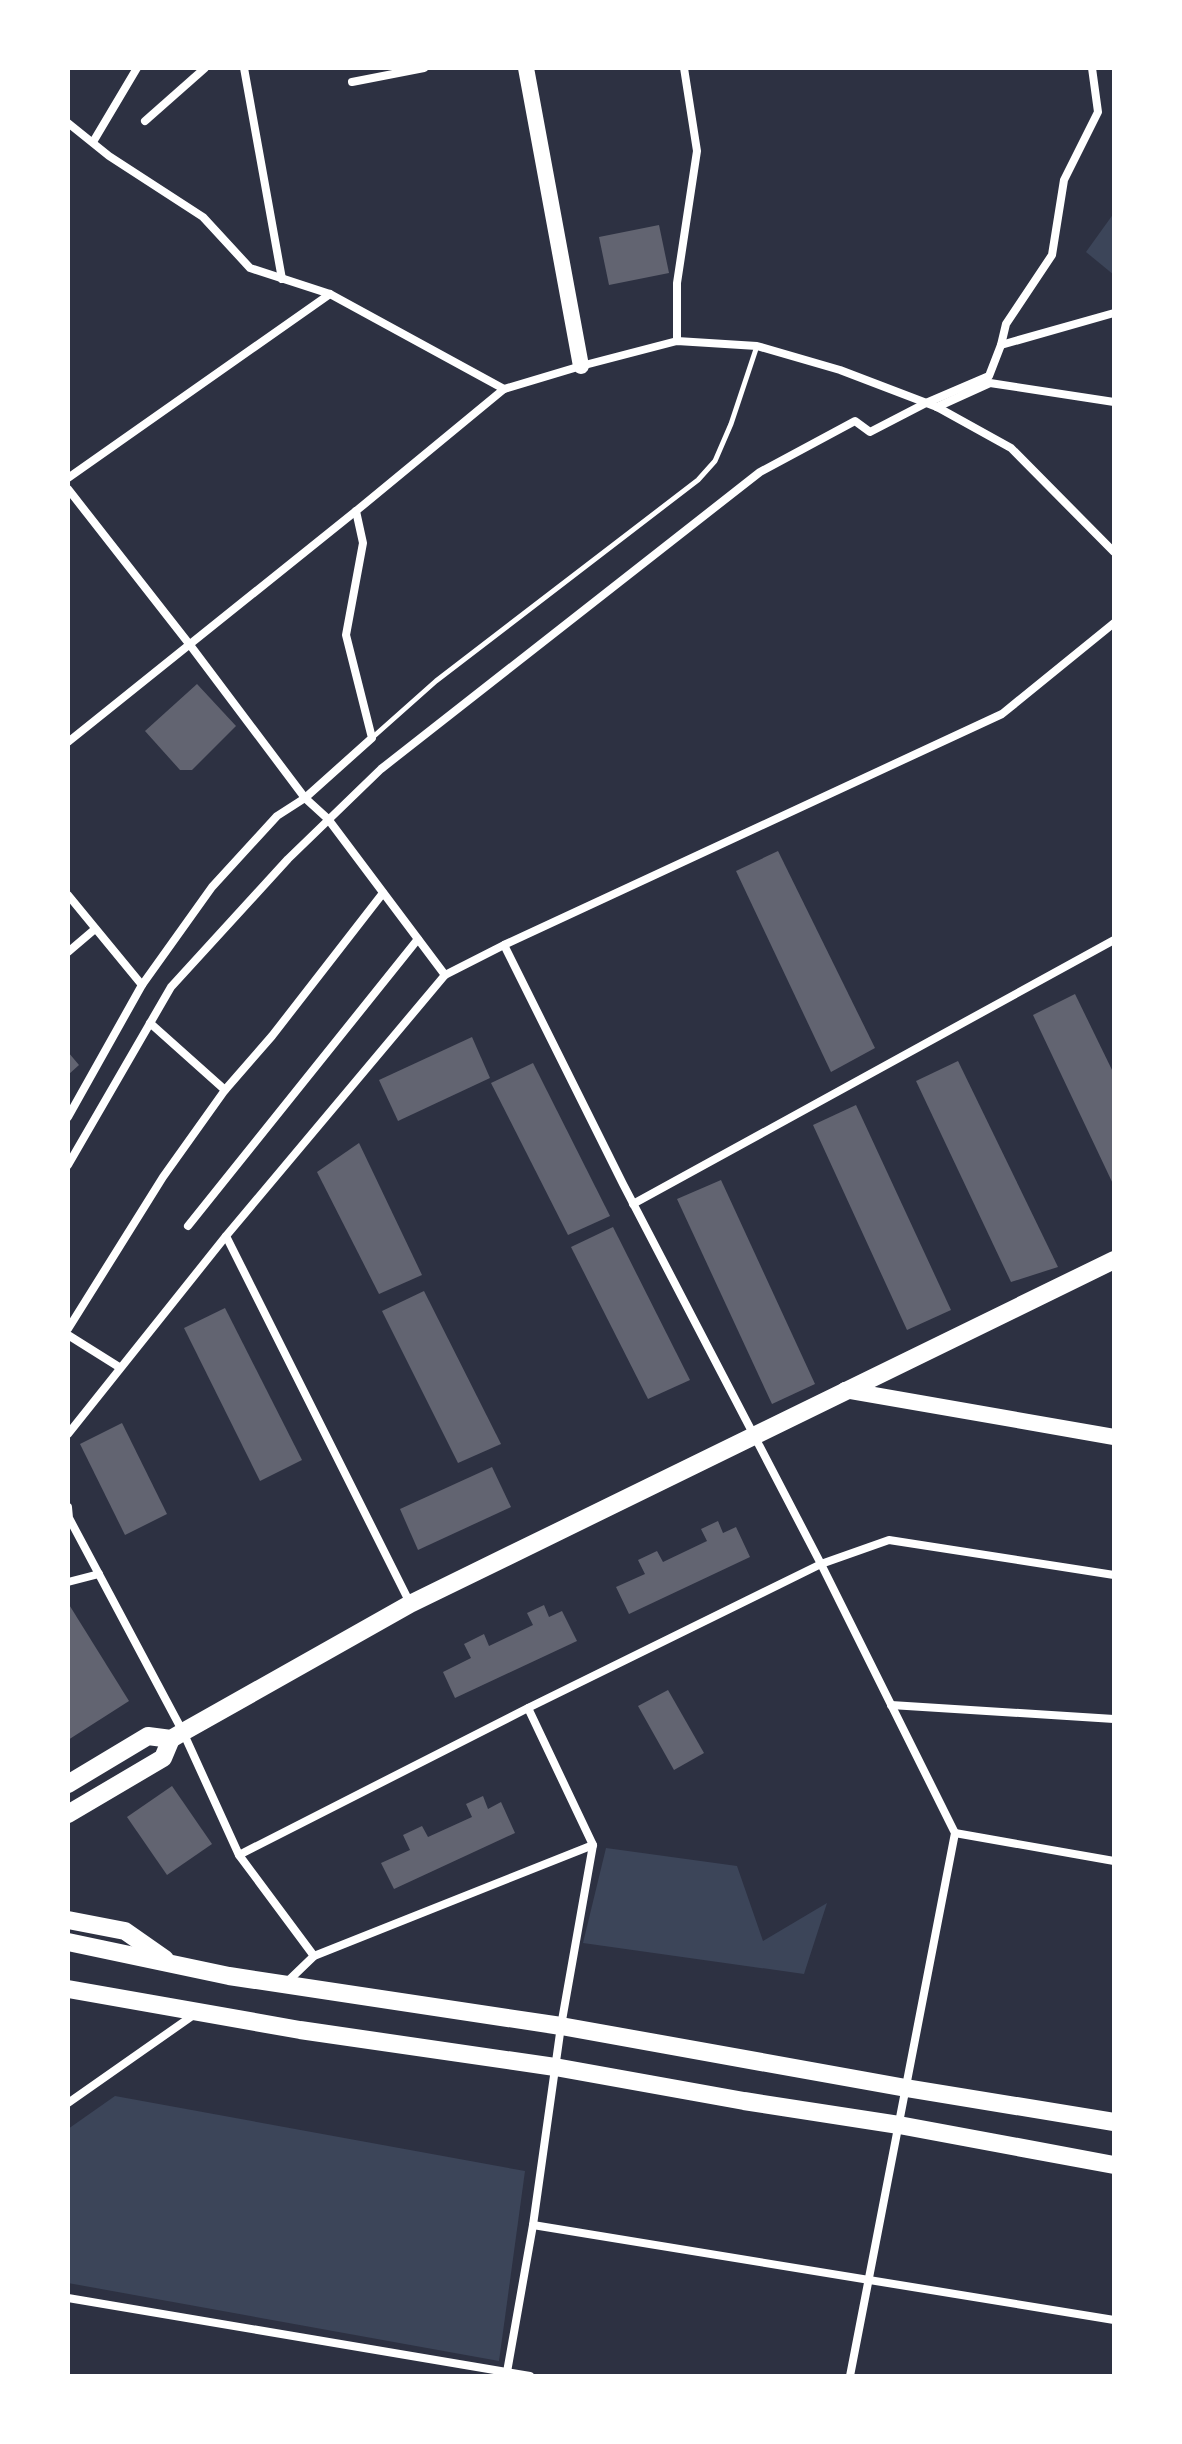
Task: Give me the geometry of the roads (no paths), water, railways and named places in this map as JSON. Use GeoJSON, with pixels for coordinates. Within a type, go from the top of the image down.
{"type":"FeatureCollection","features":[{"type":"Feature","properties":{"kind":"main road"},"geometry":{"type":"LineString","coordinates":[[526,68],[581,366]]}},
{"type":"Feature","properties":{"kind":"main road"},"geometry":{"type":"LineString","coordinates":[[68,1814],[163,1758],[177,1736],[410,1604],[1114,1260]]}},
{"type":"Feature","properties":{"kind":"main road"},"geometry":{"type":"LineString","coordinates":[[845,1390],[1114,1437]]}},
{"type":"Feature","properties":{"kind":"main road"},"geometry":{"type":"LineString","coordinates":[[68,1784],[148,1736],[177,1736]]}},
{"type":"Feature","properties":{"kind":"main road"},"geometry":{"type":"LineString","coordinates":[[68,1920],[125,1931],[174,1965]]}},
{"type":"Feature","properties":{"kind":"main road"},"geometry":{"type":"LineString","coordinates":[[68,1942],[174,1965],[561,2026],[1114,2122]]}},
{"type":"Feature","properties":{"kind":"main road"},"geometry":{"type":"LineString","coordinates":[[71,1989],[899,2125],[1114,2165]]}},
{"type":"Feature","properties":{"kind":"street"},"geometry":{"type":"LineString","coordinates":[[93,142],[137,68]]}},
{"type":"Feature","properties":{"kind":"street"},"geometry":{"type":"LineString","coordinates":[[145,121],[205,68]]}},
{"type":"Feature","properties":{"kind":"street"},"geometry":{"type":"LineString","coordinates":[[244,68],[282,279]]}},
{"type":"Feature","properties":{"kind":"street"},"geometry":{"type":"LineString","coordinates":[[352,82],[424,68]]}},
{"type":"Feature","properties":{"kind":"street"},"geometry":{"type":"LineString","coordinates":[[677,341],[677,283],[697,151],[684,68]]}},
{"type":"Feature","properties":{"kind":"street"},"geometry":{"type":"LineString","coordinates":[[68,1165],[171,987],[288,859],[381,769],[760,472],[855,421],[870,432],[989,376],[1006,324],[1052,255],[1064,180],[1098,112],[1092,68]]}},
{"type":"Feature","properties":{"kind":"street"},"geometry":{"type":"LineString","coordinates":[[68,123],[203,217],[250,268],[330,294],[504,389]]}},
{"type":"Feature","properties":{"kind":"street"},"geometry":{"type":"LineString","coordinates":[[68,478],[330,294]]}},
{"type":"Feature","properties":{"kind":"street"},"geometry":{"type":"LineString","coordinates":[[1001,345],[1114,313]]}},
{"type":"Feature","properties":{"kind":"street"},"geometry":{"type":"LineString","coordinates":[[68,742],[504,389],[677,341],[757,346],[840,370],[937,407],[1011,448],[1114,552]]}},
{"type":"Feature","properties":{"kind":"street"},"geometry":{"type":"LineString","coordinates":[[937,407],[990,383],[1114,402]]}},
{"type":"Feature","properties":{"kind":"street"},"geometry":{"type":"LineString","coordinates":[[68,489],[305,798],[328,819],[445,975]]}},
{"type":"Feature","properties":{"kind":"street"},"geometry":{"type":"LineString","coordinates":[[68,1117],[142,985],[212,887],[277,816],[305,798],[372,738],[346,635],[363,543],[356,511]]}},
{"type":"Feature","properties":{"kind":"street"},"geometry":{"type":"LineString","coordinates":[[1100,537],[1114,538]]}},
{"type":"Feature","properties":{"kind":"street"},"geometry":{"type":"LineString","coordinates":[[68,1434],[226,1236],[445,975],[1002,714],[1114,623]]}},
{"type":"Feature","properties":{"kind":"street"},"geometry":{"type":"LineString","coordinates":[[119,1367],[68,1332],[163,1177],[225,1090],[272,1036],[383,893]]}},
{"type":"Feature","properties":{"kind":"street"},"geometry":{"type":"LineString","coordinates":[[68,895],[142,985]]}},
{"type":"Feature","properties":{"kind":"street"},"geometry":{"type":"LineString","coordinates":[[68,952],[95,929]]}},
{"type":"Feature","properties":{"kind":"street"},"geometry":{"type":"LineString","coordinates":[[188,1226],[418,939]]}},
{"type":"Feature","properties":{"kind":"street"},"geometry":{"type":"LineString","coordinates":[[633,1204],[1114,940]]}},
{"type":"Feature","properties":{"kind":"street"},"geometry":{"type":"LineString","coordinates":[[504,945],[955,1833],[850,2376]]}},
{"type":"Feature","properties":{"kind":"street"},"geometry":{"type":"LineString","coordinates":[[150,1023],[225,1090]]}},
{"type":"Feature","properties":{"kind":"street"},"geometry":{"type":"LineString","coordinates":[[226,1236],[410,1604]]}},
{"type":"Feature","properties":{"kind":"street"},"geometry":{"type":"LineString","coordinates":[[68,1507],[69,1518],[239,1855],[314,1956]]}},
{"type":"Feature","properties":{"kind":"street"},"geometry":{"type":"LineString","coordinates":[[239,1855],[821,1564],[889,1540],[1114,1575]]}},
{"type":"Feature","properties":{"kind":"street"},"geometry":{"type":"LineString","coordinates":[[68,1582],[99,1574]]}},
{"type":"Feature","properties":{"kind":"street"},"geometry":{"type":"LineString","coordinates":[[891,1705],[1114,1719]]}},
{"type":"Feature","properties":{"kind":"street"},"geometry":{"type":"LineString","coordinates":[[507,2372],[533,2225],[561,2026],[593,1845],[528,1708]]}},
{"type":"Feature","properties":{"kind":"street"},"geometry":{"type":"LineString","coordinates":[[955,1833],[1114,1861]]}},
{"type":"Feature","properties":{"kind":"street"},"geometry":{"type":"LineString","coordinates":[[286,1982],[314,1956],[593,1845]]}},
{"type":"Feature","properties":{"kind":"street"},"geometry":{"type":"LineString","coordinates":[[68,2103],[198,2011]]}},
{"type":"Feature","properties":{"kind":"street"},"geometry":{"type":"LineString","coordinates":[[533,2225],[1114,2320]]}},
{"type":"Feature","properties":{"kind":"street"},"geometry":{"type":"LineString","coordinates":[[68,2298],[530,2376]]}},
{"type":"Feature","properties":{"kind":"lane"},"geometry":{"type":"LineString","coordinates":[[372,738],[436,681],[698,480],[715,461],[757,346]]}}]}
